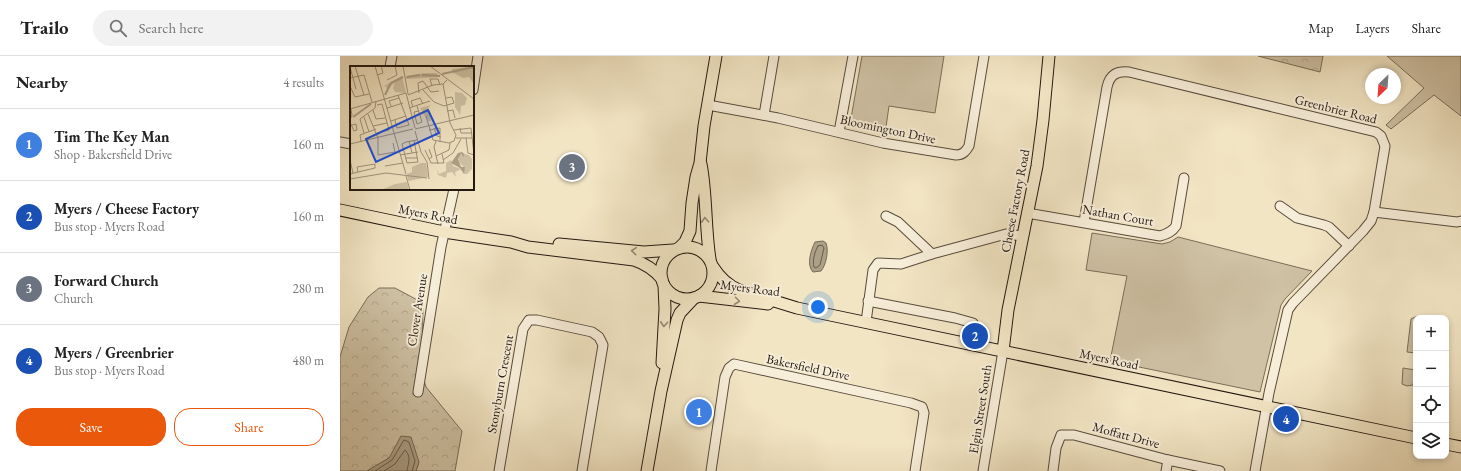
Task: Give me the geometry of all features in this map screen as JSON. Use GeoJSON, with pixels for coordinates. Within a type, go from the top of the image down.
{"type":"FeatureCollection","features":[{"type":"Feature","properties":{"kind":"main road"},"geometry":{"type":"LineString","coordinates":[[661,391],[665,308],[661,271],[667,256],[685,242],[690,234],[696,177],[700,163],[716,56]]}},
{"type":"Feature","properties":{"kind":"main road","name":"Cheese Factory Road"},"geometry":{"type":"LineString","coordinates":[[1003,351],[1008,310],[1040,140],[1049,56]]}},
{"type":"Feature","properties":{"kind":"main road"},"geometry":{"type":"LineString","coordinates":[[647,471],[661,391],[677,320],[680,313],[696,297],[705,292],[712,281],[712,263],[706,234],[703,178],[700,163]]}},
{"type":"Feature","properties":{"kind":"main road","name":"Myers Road"},"geometry":{"type":"LineString","coordinates":[[340,210],[444,232],[511,242],[528,248],[634,260],[655,271],[663,282]]}},
{"type":"Feature","properties":{"kind":"main road","name":"Myers Road"},"geometry":{"type":"LineString","coordinates":[[511,242],[529,241],[644,252],[676,249]]}},
{"type":"Feature","properties":{"kind":"main road"},"geometry":{"type":"LineString","coordinates":[[676,249],[687,246],[696,248],[704,252],[712,263]]}},
{"type":"Feature","properties":{"kind":"main road","name":"Myers Road"},"geometry":{"type":"LineString","coordinates":[[712,263],[720,278],[730,286],[797,308]]}},
{"type":"Feature","properties":{"kind":"main road"},"geometry":{"type":"LineString","coordinates":[[663,282],[670,292],[677,296],[685,299],[696,297]]}},
{"type":"Feature","properties":{"kind":"main road","name":"Myers Road"},"geometry":{"type":"LineString","coordinates":[[696,297],[797,308],[1413,437]]}},
{"type":"Feature","properties":{"kind":"main road"},"geometry":{"type":"LineString","coordinates":[[1449,445],[1461,447]]}},
{"type":"Feature","properties":{"kind":"street"},"geometry":{"type":"LineString","coordinates":[[390,66],[392,56]]}},
{"type":"Feature","properties":{"kind":"street"},"geometry":{"type":"LineString","coordinates":[[474,83],[478,56]]}},
{"type":"Feature","properties":{"kind":"street"},"geometry":{"type":"LineString","coordinates":[[764,115],[774,56]]}},
{"type":"Feature","properties":{"kind":"street"},"geometry":{"type":"LineString","coordinates":[[840,132],[853,56]]}},
{"type":"Feature","properties":{"kind":"street","name":"Bloomington Drive"},"geometry":{"type":"LineString","coordinates":[[708,105],[764,115],[883,143],[960,155],[967,150],[969,146],[984,56]]}},
{"type":"Feature","properties":{"kind":"street","name":"Greenbrier Road"},"geometry":{"type":"LineString","coordinates":[[1084,222],[1108,82],[1113,75],[1122,72],[1129,72],[1379,133],[1385,146],[1374,212],[1371,221],[1368,226],[1293,303],[1288,310],[1266,407],[1255,471]]}},
{"type":"Feature","properties":{"kind":"street"},"geometry":{"type":"LineString","coordinates":[[340,142],[350,144]]}},
{"type":"Feature","properties":{"kind":"street","name":"Nathan Court"},"geometry":{"type":"LineString","coordinates":[[1027,213],[1160,236],[1165,235],[1176,226],[1184,178]]}},
{"type":"Feature","properties":{"kind":"street","name":"Clover Avenue"},"geometry":{"type":"LineString","coordinates":[[418,392],[444,232],[454,190]]}},
{"type":"Feature","properties":{"kind":"street"},"geometry":{"type":"LineString","coordinates":[[1280,206],[1297,218],[1329,227],[1348,246]]}},
{"type":"Feature","properties":{"kind":"street"},"geometry":{"type":"LineString","coordinates":[[1374,212],[1457,222],[1461,221]]}},
{"type":"Feature","properties":{"kind":"street"},"geometry":{"type":"LineString","coordinates":[[886,216],[898,222],[932,254]]}},
{"type":"Feature","properties":{"kind":"street"},"geometry":{"type":"LineString","coordinates":[[866,322],[873,270],[878,264],[901,264],[1006,234],[1022,236]]}},
{"type":"Feature","properties":{"kind":"street"},"geometry":{"type":"LineString","coordinates":[[868,301],[955,318],[973,323]]}},
{"type":"Feature","properties":{"kind":"street","name":"Stonyburn Crescent"},"geometry":{"type":"LineString","coordinates":[[499,471],[523,329],[529,320],[537,320],[592,332],[600,337],[603,345],[582,471]]}},
{"type":"Feature","properties":{"kind":"street","name":"Elgin Street South"},"geometry":{"type":"LineString","coordinates":[[983,471],[1003,351]]}},
{"type":"Feature","properties":{"kind":"street","name":"Bakersfield Drive"},"geometry":{"type":"LineString","coordinates":[[711,471],[725,377],[729,368],[734,364],[911,403],[922,407],[924,413],[915,471]]}},
{"type":"Feature","properties":{"kind":"street","name":"Moffatt Drive"},"geometry":{"type":"LineString","coordinates":[[1053,471],[1056,448],[1061,435],[1074,435],[1168,460],[1220,471]]}},
{"type":"Feature","properties":{"kind":"street"},"geometry":{"type":"LineString","coordinates":[[1166,471],[1168,460]]}},
{"type":"Feature","properties":{"kind":"green space"},"geometry":{"type":"Polygon","coordinates":[[[862,56],[944,56],[935,113],[889,106],[885,134],[851,126],[850,124],[862,56]]]}},
{"type":"Feature","properties":{"kind":"green space"},"geometry":{"type":"Polygon","coordinates":[[[1258,56],[1323,56],[1320,72],[1258,56]]]}},
{"type":"Feature","properties":{"kind":"green space"},"geometry":{"type":"Polygon","coordinates":[[[1387,56],[1461,56],[1461,116],[1434,95],[1391,129],[1386,125],[1424,88],[1387,56]]]}},
{"type":"Feature","properties":{"kind":"green space"},"geometry":{"type":"Polygon","coordinates":[[[1092,233],[1162,244],[1170,242],[1178,237],[1312,271],[1281,305],[1260,392],[1110,361],[1127,276],[1086,270],[1092,233]]]}},
{"type":"Feature","properties":{"kind":"green space"},"geometry":{"type":"Polygon","coordinates":[[[379,288],[395,288],[423,303],[422,374],[426,387],[462,431],[455,471],[416,471],[419,462],[389,458],[367,471],[340,471],[340,357],[349,327],[368,297],[379,288]]]}},
{"type":"Feature","properties":{"kind":"green space"},"geometry":{"type":"Polygon","coordinates":[[[1413,318],[1413,353],[1407,352],[1411,319],[1413,318]]]}},
{"type":"Feature","properties":{"kind":"green space"},"geometry":{"type":"Polygon","coordinates":[[[1403,368],[1413,370],[1413,385],[1407,386],[1402,384],[1403,368]]]}},
{"type":"Feature","properties":{"kind":"water"},"geometry":{"type":"Polygon","coordinates":[[[823,241],[827,246],[826,262],[821,271],[813,272],[810,265],[812,249],[815,242],[823,241]]]}},
{"type":"Feature","properties":{"kind":"water"},"geometry":{"type":"Polygon","coordinates":[[[401,436],[411,437],[419,462],[416,471],[367,471],[389,458],[401,436]]]}},
{"type":"Feature","properties":{"kind":"place","name":"Forward Church"},"geometry":{"type":"Point","coordinates":[572,167]}},
{"type":"Feature","properties":{"kind":"place","name":"Myers / Cheese Factory"},"geometry":{"type":"Point","coordinates":[975,336]}},
{"type":"Feature","properties":{"kind":"place","name":"Tim The Key Man"},"geometry":{"type":"Point","coordinates":[699,412]}},
{"type":"Feature","properties":{"kind":"place","name":"Myers / Greenbrier"},"geometry":{"type":"Point","coordinates":[1286,419]}}]}
